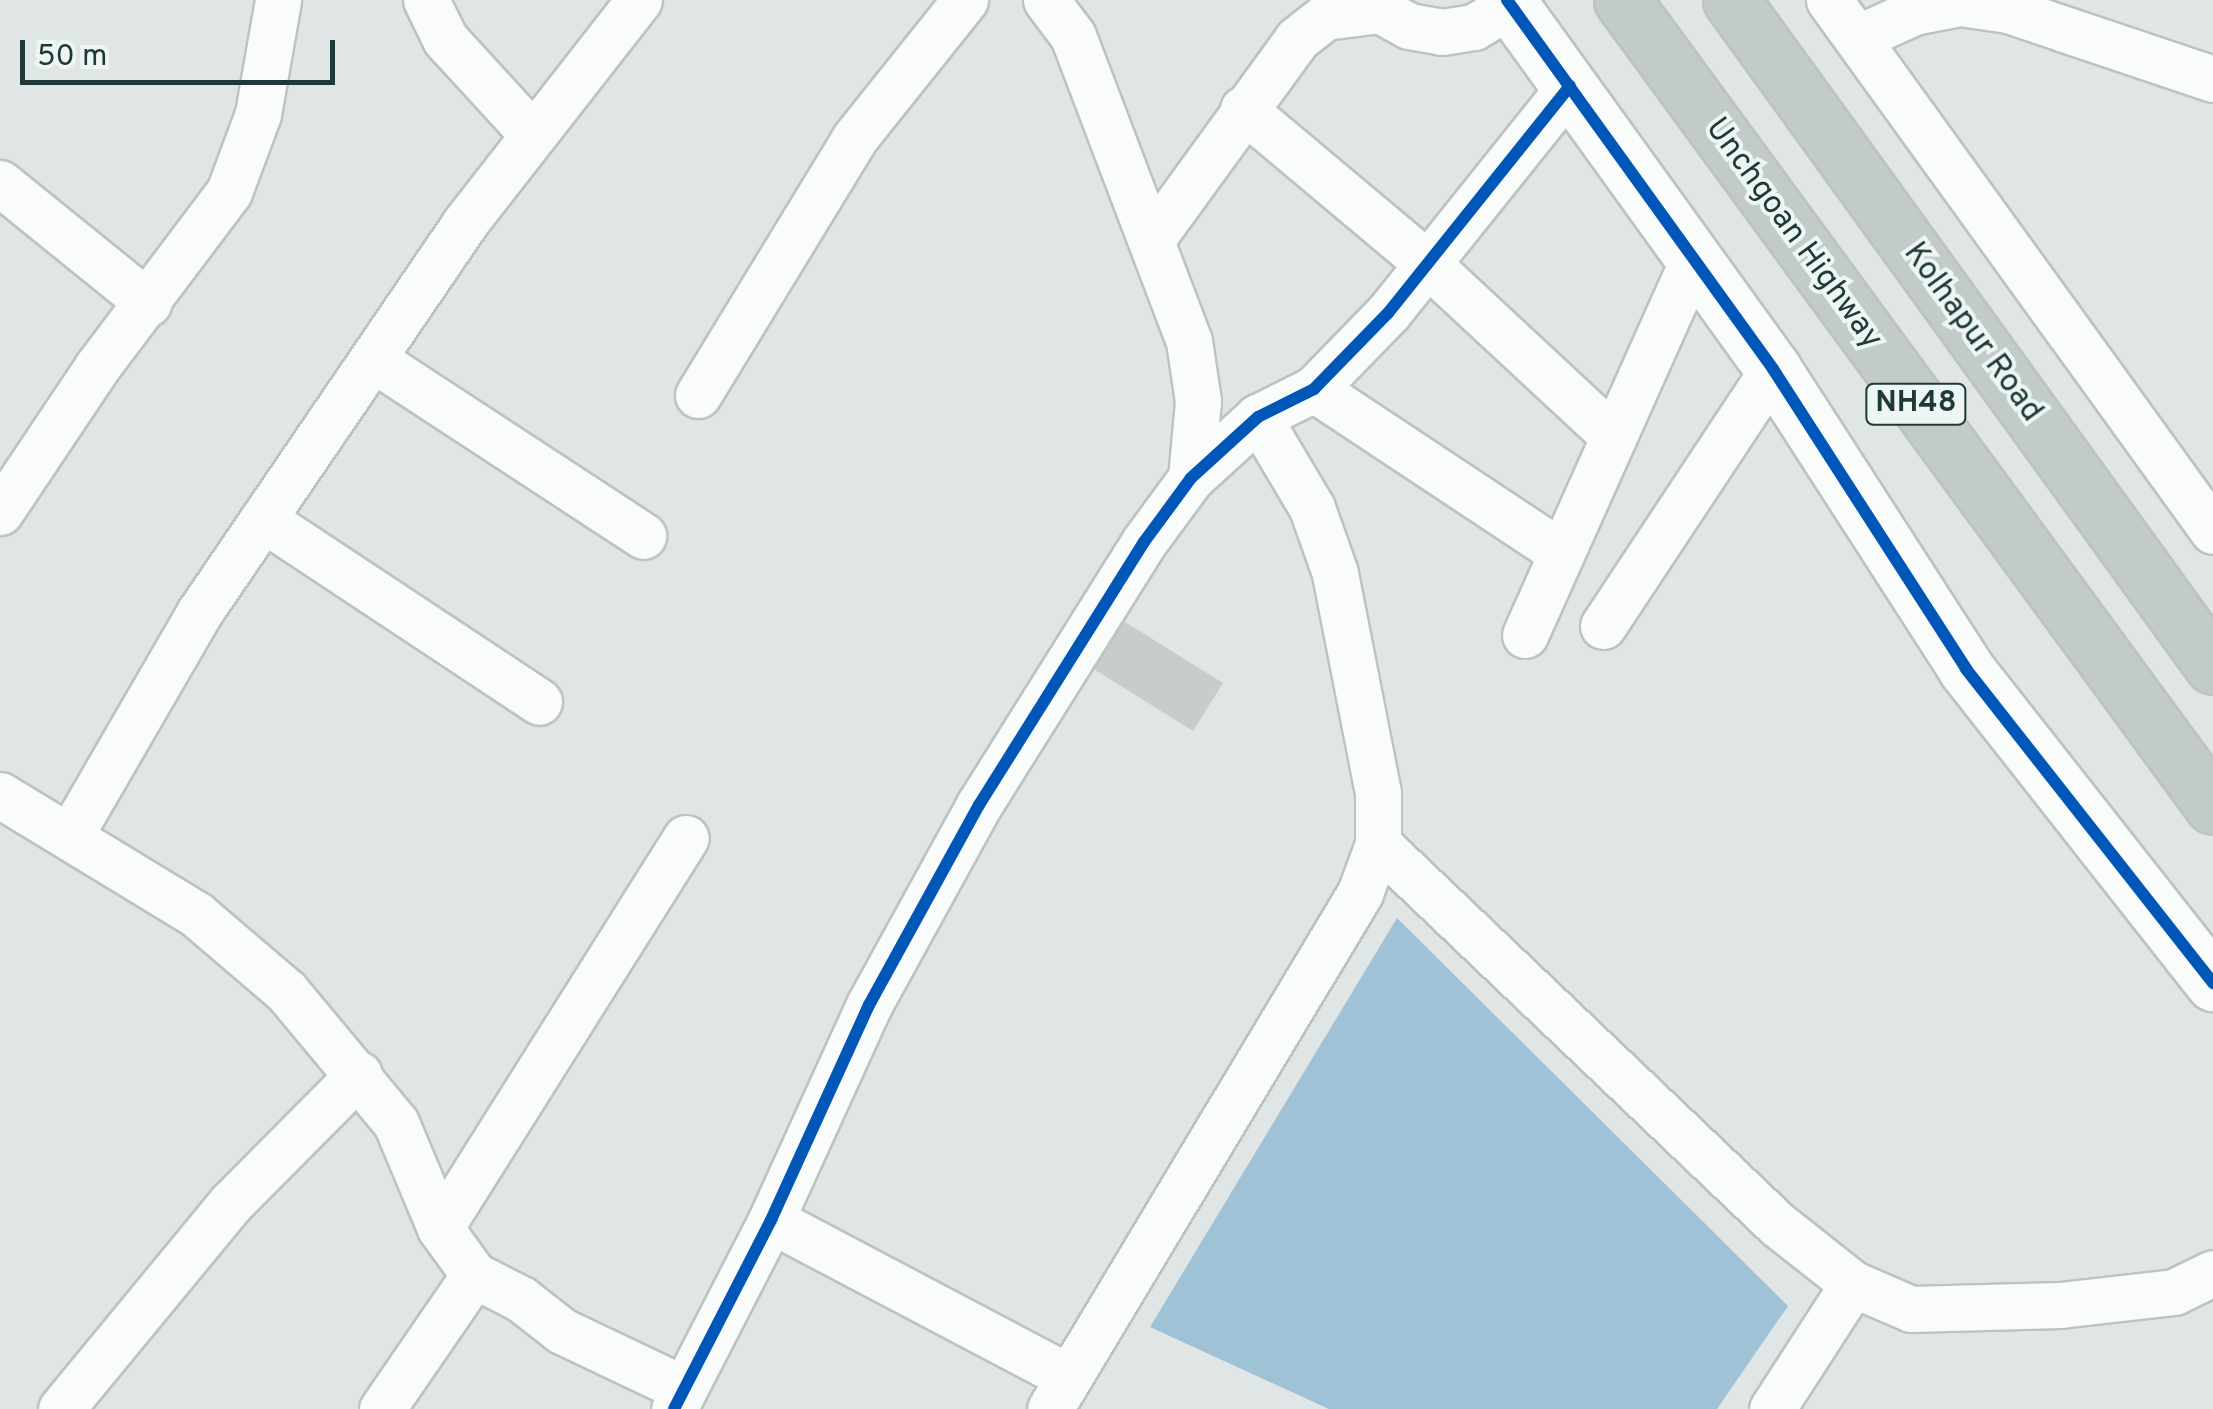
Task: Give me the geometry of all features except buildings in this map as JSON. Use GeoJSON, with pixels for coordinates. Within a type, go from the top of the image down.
{"type":"FeatureCollection","features":[{"type":"Feature","properties":{"kind":"highway","name":"Unchgoan Highway"},"geometry":{"type":"LineString","coordinates":[[1622,0],[2213,806]]}},
{"type":"Feature","properties":{"kind":"highway","name":"Kolhapur Road"},"geometry":{"type":"LineString","coordinates":[[1731,0],[2213,666]]}},
{"type":"Feature","properties":{"kind":"street"},"geometry":{"type":"LineString","coordinates":[[0,512],[230,192],[258,114],[278,0]]}},
{"type":"Feature","properties":{"kind":"street"},"geometry":{"type":"LineString","coordinates":[[426,0],[445,39],[531,133]]}},
{"type":"Feature","properties":{"kind":"street"},"geometry":{"type":"LineString","coordinates":[[71,834],[199,612],[531,133],[639,0]]}},
{"type":"Feature","properties":{"kind":"street"},"geometry":{"type":"LineString","coordinates":[[698,395],[854,140],[965,0]]}},
{"type":"Feature","properties":{"kind":"street"},"geometry":{"type":"LineString","coordinates":[[1046,0],[1073,36],[1154,236],[1189,341],[1198,401],[1191,478]]}},
{"type":"Feature","properties":{"kind":"street"},"geometry":{"type":"LineString","coordinates":[[1829,0],[2213,531]]}},
{"type":"Feature","properties":{"kind":"street"},"geometry":{"type":"LineString","coordinates":[[1154,236],[1243,109],[1298,39],[1325,17],[1380,10],[1409,26],[1442,32],[1474,27],[1508,2],[1773,369],[1966,670],[2213,983]]}},
{"type":"Feature","properties":{"kind":"street"},"geometry":{"type":"LineString","coordinates":[[1856,38],[1914,12],[1960,3],[2008,10],[2213,79]]}},
{"type":"Feature","properties":{"kind":"street"},"geometry":{"type":"LineString","coordinates":[[0,795],[71,834],[197,915],[286,992],[360,1074],[396,1123],[440,1228],[474,1275],[521,1298],[562,1331],[679,1399],[771,1220],[869,1004],[979,804],[1191,478],[1258,417],[1314,390],[1430,266],[1570,86]]}},
{"type":"Feature","properties":{"kind":"street"},"geometry":{"type":"LineString","coordinates":[[1243,109],[1430,266],[1614,438]]}},
{"type":"Feature","properties":{"kind":"street"},"geometry":{"type":"LineString","coordinates":[[0,183],[148,303]]}},
{"type":"Feature","properties":{"kind":"street"},"geometry":{"type":"LineString","coordinates":[[1524,634],[1694,257]]}},
{"type":"Feature","properties":{"kind":"street"},"geometry":{"type":"LineString","coordinates":[[373,359],[642,536]]}},
{"type":"Feature","properties":{"kind":"street"},"geometry":{"type":"LineString","coordinates":[[1603,626],[1773,369]]}},
{"type":"Feature","properties":{"kind":"street"},"geometry":{"type":"LineString","coordinates":[[1314,390],[1562,554]]}},
{"type":"Feature","properties":{"kind":"street"},"geometry":{"type":"LineString","coordinates":[[771,1220],[1058,1392],[1360,893],[1378,844],[1378,793],[1335,573],[1312,508],[1258,417]]}},
{"type":"Feature","properties":{"kind":"street"},"geometry":{"type":"LineString","coordinates":[[263,520],[539,702]]}},
{"type":"Feature","properties":{"kind":"street"},"geometry":{"type":"LineString","coordinates":[[440,1228],[686,838]]}},
{"type":"Feature","properties":{"kind":"street"},"geometry":{"type":"LineString","coordinates":[[1378,844],[1777,1224],[1853,1284],[1911,1308],[2060,1305],[2174,1292],[2213,1273]]}},
{"type":"Feature","properties":{"kind":"street"},"geometry":{"type":"LineString","coordinates":[[61,1409],[230,1204],[360,1074]]}},
{"type":"Feature","properties":{"kind":"street"},"geometry":{"type":"LineString","coordinates":[[382,1409],[474,1275]]}},
{"type":"Feature","properties":{"kind":"street"},"geometry":{"type":"LineString","coordinates":[[1772,1409],[1853,1284]]}},
{"type":"Feature","properties":{"kind":"water"},"geometry":{"type":"Polygon","coordinates":[[[1397,918],[1788,1306],[1717,1409],[1329,1409],[1150,1327],[1397,918]]]}},
{"type":"Feature","properties":{"kind":"cycle path"},"geometry":{"type":"LineString","coordinates":[[1507,0],[1773,369],[1966,669],[2213,983]]}},
{"type":"Feature","properties":{"kind":"cycle path"},"geometry":{"type":"LineString","coordinates":[[674,1409],[771,1220],[869,1005],[979,805],[1144,542],[1191,478],[1258,417],[1314,389],[1388,313],[1570,86]]}}]}
